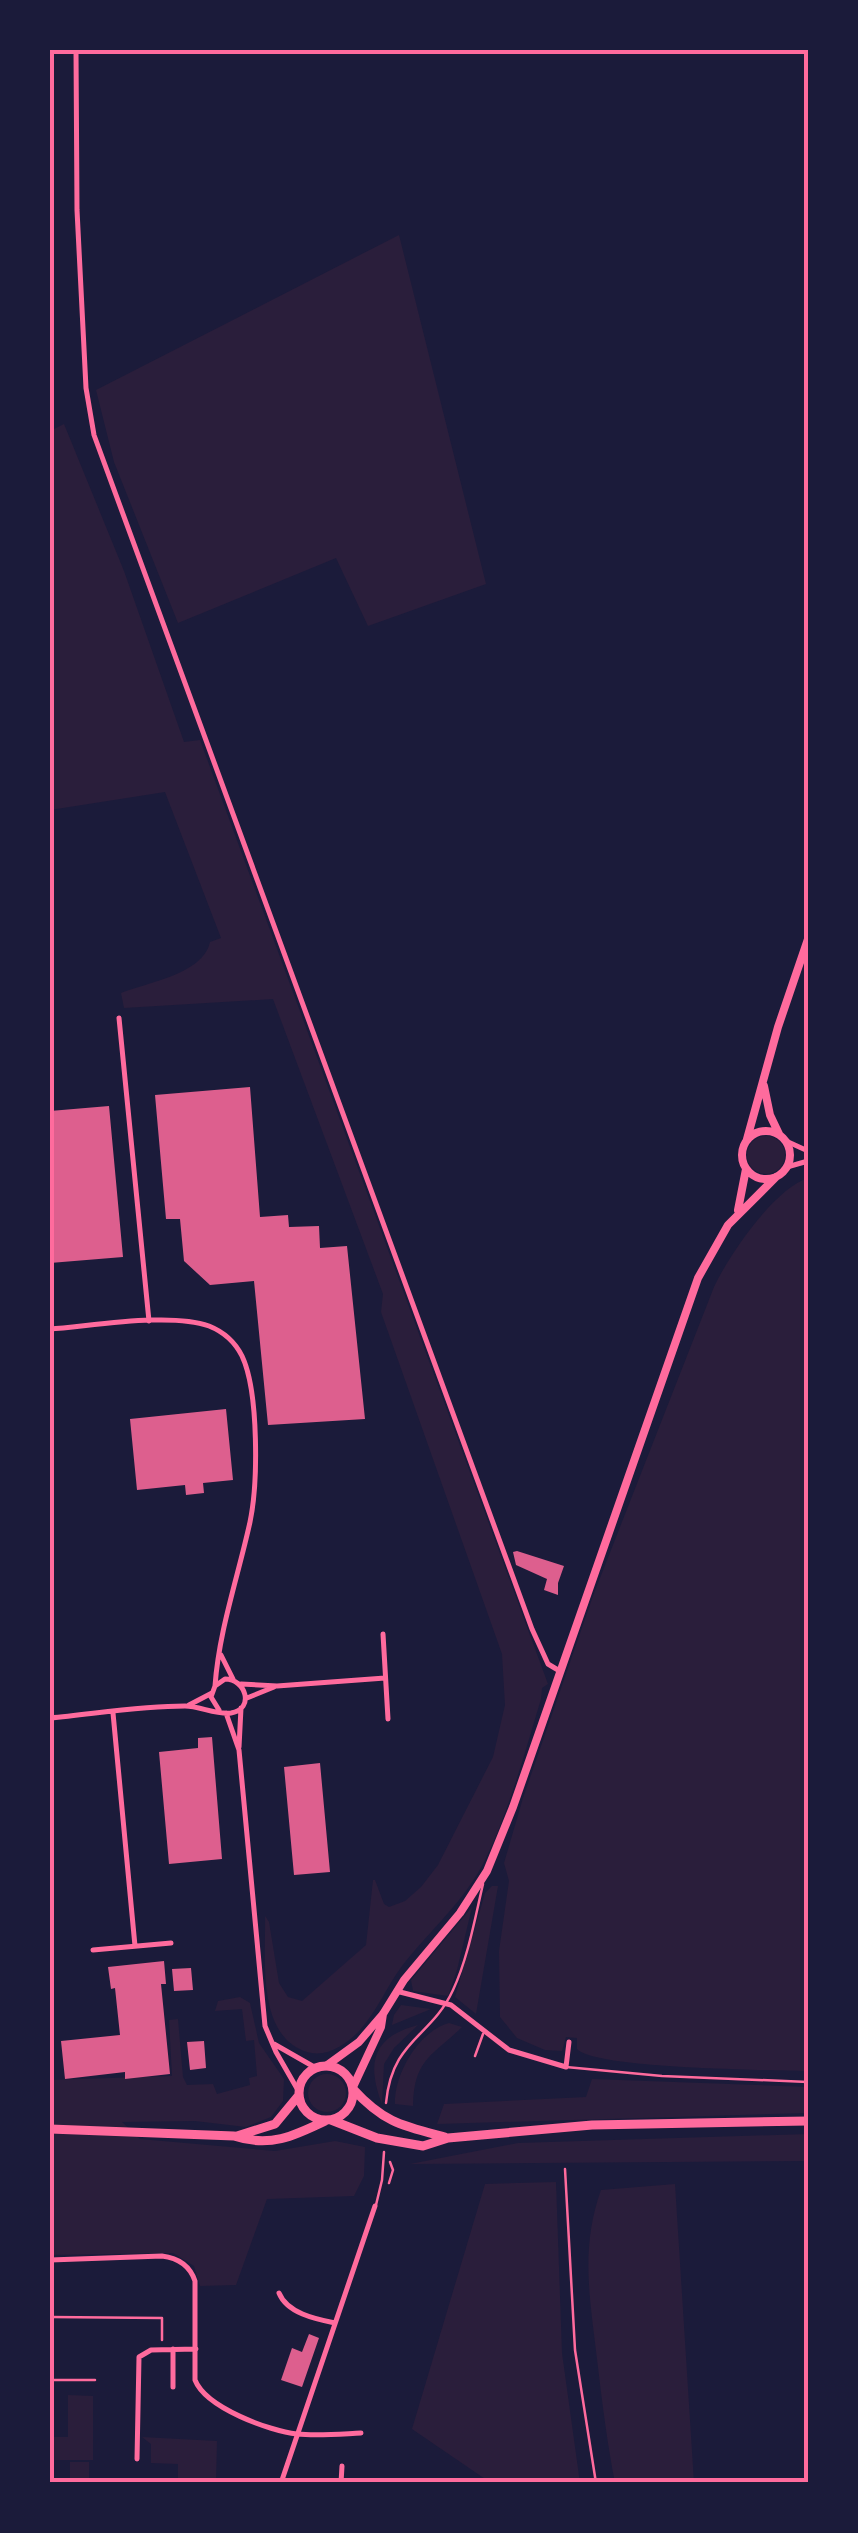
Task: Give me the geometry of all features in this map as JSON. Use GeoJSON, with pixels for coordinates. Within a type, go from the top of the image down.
{"type":"FeatureCollection","features":[{"type":"Feature","properties":{"kind":"main road"},"geometry":{"type":"LineString","coordinates":[[737,1214],[746,1169],[741,1154],[808,939]]}},
{"type":"Feature","properties":{"kind":"main road"},"geometry":{"type":"LineString","coordinates":[[234,2136],[275,2124],[299,2093],[304,2077],[359,2042],[484,1877],[508,1819],[698,1278],[737,1214],[787,1166],[790,1154],[770,1115],[763,1082]]}},
{"type":"Feature","properties":{"kind":"main road"},"geometry":{"type":"LineString","coordinates":[[747,1139],[759,1131],[782,1138]]}},
{"type":"Feature","properties":{"kind":"main road"},"geometry":{"type":"LineString","coordinates":[[746,1169],[760,1178],[776,1177]]}},
{"type":"Feature","properties":{"kind":"main road"},"geometry":{"type":"LineString","coordinates":[[50,2129],[234,2136],[256,2143],[329,2120],[348,2109],[353,2088],[381,2027],[382,2014]]}},
{"type":"Feature","properties":{"kind":"main road"},"geometry":{"type":"LineString","coordinates":[[321,2067],[344,2073],[372,2110],[394,2124],[448,2138]]}},
{"type":"Feature","properties":{"kind":"main road"},"geometry":{"type":"LineString","coordinates":[[299,2093],[308,2113],[368,2135],[424,2146],[448,2138],[592,2126],[808,2121]]}},
{"type":"Feature","properties":{"kind":"street"},"geometry":{"type":"LineString","coordinates":[[76,50],[76,210],[86,388],[94,434],[532,1629],[548,1664],[558,1670]]}},
{"type":"Feature","properties":{"kind":"street"},"geometry":{"type":"LineString","coordinates":[[119,1018],[149,1321]]}},
{"type":"Feature","properties":{"kind":"street"},"geometry":{"type":"LineString","coordinates":[[782,1138],[808,1151]]}},
{"type":"Feature","properties":{"kind":"street"},"geometry":{"type":"LineString","coordinates":[[787,1166],[808,1160]]}},
{"type":"Feature","properties":{"kind":"street"},"geometry":{"type":"LineString","coordinates":[[50,1329],[149,1321],[202,1324],[224,1334],[241,1354],[254,1414],[253,1500],[212,1701],[222,1712],[239,1750]]}},
{"type":"Feature","properties":{"kind":"street"},"geometry":{"type":"LineString","coordinates":[[383,1634],[388,1719]]}},
{"type":"Feature","properties":{"kind":"street"},"geometry":{"type":"LineString","coordinates":[[219,1653],[241,1684],[277,1686],[385,1678]]}},
{"type":"Feature","properties":{"kind":"street"},"geometry":{"type":"LineString","coordinates":[[188,1705],[225,1679],[234,1679]]}},
{"type":"Feature","properties":{"kind":"street"},"geometry":{"type":"LineString","coordinates":[[241,1684],[246,1698]]}},
{"type":"Feature","properties":{"kind":"street"},"geometry":{"type":"LineString","coordinates":[[277,1686],[246,1698],[241,1708],[239,1750],[264,2015],[272,2042],[299,2093]]}},
{"type":"Feature","properties":{"kind":"street"},"geometry":{"type":"LineString","coordinates":[[50,1718],[188,1705],[222,1712],[241,1708]]}},
{"type":"Feature","properties":{"kind":"street"},"geometry":{"type":"LineString","coordinates":[[112,1713],[135,1946]]}},
{"type":"Feature","properties":{"kind":"street"},"geometry":{"type":"LineString","coordinates":[[93,1950],[171,1943]]}},
{"type":"Feature","properties":{"kind":"street"},"geometry":{"type":"LineString","coordinates":[[396,1991],[446,2003],[518,2054],[566,2067],[569,2042]]}},
{"type":"Feature","properties":{"kind":"street"},"geometry":{"type":"LineString","coordinates":[[272,2042],[321,2067]]}},
{"type":"Feature","properties":{"kind":"street"},"geometry":{"type":"LineString","coordinates":[[281,2483],[375,2206]]}},
{"type":"Feature","properties":{"kind":"street"},"geometry":{"type":"LineString","coordinates":[[50,2260],[162,2256],[180,2261],[195,2282],[195,2380],[204,2394],[237,2414],[296,2434],[361,2434]]}},
{"type":"Feature","properties":{"kind":"street"},"geometry":{"type":"LineString","coordinates":[[279,2293],[282,2302],[296,2310],[335,2324]]}},
{"type":"Feature","properties":{"kind":"street"},"geometry":{"type":"LineString","coordinates":[[137,2459],[137,2361],[147,2351],[196,2348]]}},
{"type":"Feature","properties":{"kind":"street"},"geometry":{"type":"LineString","coordinates":[[173,2387],[174,2349]]}},
{"type":"Feature","properties":{"kind":"street"},"geometry":{"type":"LineString","coordinates":[[341,2483],[342,2466]]}},
{"type":"Feature","properties":{"kind":"lane"},"geometry":{"type":"LineString","coordinates":[[386,2103],[390,2076],[398,2058],[446,2003],[458,1977],[484,1877]]}},
{"type":"Feature","properties":{"kind":"lane"},"geometry":{"type":"LineString","coordinates":[[475,2056],[483,2032]]}},
{"type":"Feature","properties":{"kind":"lane"},"geometry":{"type":"LineString","coordinates":[[566,2067],[662,2076],[808,2082]]}},
{"type":"Feature","properties":{"kind":"lane"},"geometry":{"type":"LineString","coordinates":[[375,2206],[384,2152]]}},
{"type":"Feature","properties":{"kind":"path"},"geometry":{"type":"LineString","coordinates":[[565,2169],[576,2350],[596,2483]]}},
{"type":"Feature","properties":{"kind":"path"},"geometry":{"type":"LineString","coordinates":[[50,2318],[162,2318],[162,2349]]}},
{"type":"Feature","properties":{"kind":"path"},"geometry":{"type":"LineString","coordinates":[[50,2380],[94,2380]]}},
{"type":"Feature","properties":{"kind":"shaded area"},"geometry":{"type":"Polygon","coordinates":[[[399,235],[486,584],[368,626],[336,558],[178,623],[114,462],[96,390],[399,235]]]}},
{"type":"Feature","properties":{"kind":"shaded area"},"geometry":{"type":"Polygon","coordinates":[[[64,424],[124,571],[184,742],[200,740],[548,1684],[542,1688],[516,1780],[478,1873],[402,1966],[360,2030],[343,2045],[322,2053],[307,2052],[279,2030],[267,1994],[265,1916],[279,1983],[288,1997],[302,2001],[366,1945],[373,1880],[389,1907],[405,1901],[421,1887],[438,1865],[493,1757],[505,1705],[502,1654],[381,1312],[383,1294],[273,999],[124,1008],[121,993],[186,969],[205,953],[210,942],[221,938],[165,792],[50,810],[50,431],[64,424]]]}},
{"type":"Feature","properties":{"kind":"shaded area"},"geometry":{"type":"Polygon","coordinates":[[[766,1136],[779,1142],[785,1155],[779,1168],[766,1174],[753,1168],[747,1155],[753,1142],[766,1136]]]}},
{"type":"Feature","properties":{"kind":"shaded area"},"geometry":{"type":"Polygon","coordinates":[[[808,1178],[808,2071],[616,2061],[591,2056],[577,2049],[577,2038],[566,2037],[562,2051],[545,2050],[517,2038],[500,2017],[499,1951],[509,1881],[504,1863],[523,1798],[593,1596],[714,1287],[741,1241],[767,1209],[808,1178]]]}},
{"type":"Feature","properties":{"kind":"shaded area"},"geometry":{"type":"Polygon","coordinates":[[[498,1886],[476,2014],[455,1997],[485,1893],[498,1886]]]}},
{"type":"Feature","properties":{"kind":"shaded area"},"geometry":{"type":"Polygon","coordinates":[[[472,1907],[448,1996],[413,1991],[411,1980],[472,1907]]]}},
{"type":"Feature","properties":{"kind":"shaded area"},"geometry":{"type":"Polygon","coordinates":[[[240,1997],[250,2003],[259,2043],[284,2079],[283,2101],[271,2117],[246,2127],[195,2121],[122,2122],[140,2139],[275,2151],[335,2141],[365,2147],[364,2176],[354,2196],[267,2199],[236,2285],[200,2286],[194,2266],[173,2253],[50,2255],[50,2080],[172,2076],[169,2020],[178,2019],[187,2085],[213,2084],[217,2094],[250,2085],[249,2078],[257,2076],[254,2040],[246,2041],[242,2009],[215,2011],[218,2001],[240,1997]]]}},
{"type":"Feature","properties":{"kind":"shaded area"},"geometry":{"type":"Polygon","coordinates":[[[401,2005],[431,2009],[392,2025],[401,2005]]]}},
{"type":"Feature","properties":{"kind":"shaded area"},"geometry":{"type":"Polygon","coordinates":[[[449,2023],[462,2027],[421,2068],[413,2106],[395,2104],[399,2080],[410,2055],[428,2035],[449,2023]]]}},
{"type":"Feature","properties":{"kind":"shaded area"},"geometry":{"type":"Polygon","coordinates":[[[418,2025],[384,2064],[382,2104],[375,2076],[377,2053],[391,2036],[418,2025]]]}},
{"type":"Feature","properties":{"kind":"shaded area"},"geometry":{"type":"Polygon","coordinates":[[[327,2074],[340,2080],[346,2093],[340,2106],[327,2112],[314,2106],[308,2093],[314,2080],[327,2074]]]}},
{"type":"Feature","properties":{"kind":"shaded area"},"geometry":{"type":"Polygon","coordinates":[[[592,2079],[808,2087],[808,2113],[437,2124],[444,2104],[586,2097],[592,2079]]]}},
{"type":"Feature","properties":{"kind":"shaded area"},"geometry":{"type":"Polygon","coordinates":[[[808,2134],[808,2161],[410,2164],[518,2143],[808,2134]]]}},
{"type":"Feature","properties":{"kind":"shaded area"},"geometry":{"type":"Polygon","coordinates":[[[556,2182],[562,2353],[580,2483],[491,2483],[412,2429],[485,2184],[556,2182]]]}},
{"type":"Feature","properties":{"kind":"shaded area"},"geometry":{"type":"Polygon","coordinates":[[[675,2184],[694,2483],[615,2483],[590,2294],[589,2253],[595,2212],[601,2190],[675,2184]]]}},
{"type":"Feature","properties":{"kind":"shaded area"},"geometry":{"type":"Polygon","coordinates":[[[68,2395],[93,2396],[93,2460],[50,2460],[50,2437],[68,2437],[68,2395]]]}},
{"type":"Feature","properties":{"kind":"shaded area"},"geometry":{"type":"Polygon","coordinates":[[[142,2437],[217,2441],[216,2483],[178,2483],[178,2464],[151,2463],[151,2444],[142,2437]]]}},
{"type":"Feature","properties":{"kind":"shaded area"},"geometry":{"type":"Polygon","coordinates":[[[70,2462],[89,2462],[89,2483],[70,2483],[70,2462]]]}},
{"type":"Feature","properties":{"kind":"building"},"geometry":{"type":"Polygon","coordinates":[[[250,1087],[260,1217],[288,1215],[289,1227],[319,1226],[320,1248],[347,1246],[365,1419],[268,1425],[254,1281],[210,1285],[184,1261],[180,1219],[166,1219],[155,1095],[250,1087]]]}},
{"type":"Feature","properties":{"kind":"building"},"geometry":{"type":"Polygon","coordinates":[[[109,1106],[123,1257],[50,1263],[50,1111],[109,1106]]]}},
{"type":"Feature","properties":{"kind":"building"},"geometry":{"type":"Polygon","coordinates":[[[226,1409],[233,1480],[203,1483],[204,1493],[186,1495],[185,1485],[137,1490],[130,1419],[226,1409]]]}},
{"type":"Feature","properties":{"kind":"building"},"geometry":{"type":"Polygon","coordinates":[[[513,1552],[564,1566],[558,1595],[544,1590],[547,1579],[516,1565],[513,1552]]]}},
{"type":"Feature","properties":{"kind":"building"},"geometry":{"type":"Polygon","coordinates":[[[212,1737],[222,1859],[169,1864],[159,1752],[198,1748],[198,1738],[212,1737]]]}},
{"type":"Feature","properties":{"kind":"building"},"geometry":{"type":"Polygon","coordinates":[[[320,1763],[330,1872],[294,1875],[284,1767],[320,1763]]]}},
{"type":"Feature","properties":{"kind":"building"},"geometry":{"type":"Polygon","coordinates":[[[164,1961],[166,1984],[161,1984],[170,2074],[125,2079],[125,2072],[65,2079],[61,2041],[120,2035],[115,1988],[111,1989],[108,1967],[164,1961]]]}},
{"type":"Feature","properties":{"kind":"building"},"geometry":{"type":"Polygon","coordinates":[[[191,1968],[193,1990],[174,1991],[172,1969],[191,1968]]]}},
{"type":"Feature","properties":{"kind":"building"},"geometry":{"type":"Polygon","coordinates":[[[204,2041],[206,2068],[190,2070],[187,2042],[204,2041]]]}},
{"type":"Feature","properties":{"kind":"building"},"geometry":{"type":"Polygon","coordinates":[[[309,2334],[319,2338],[302,2387],[281,2380],[292,2348],[302,2352],[309,2334]]]}}]}
